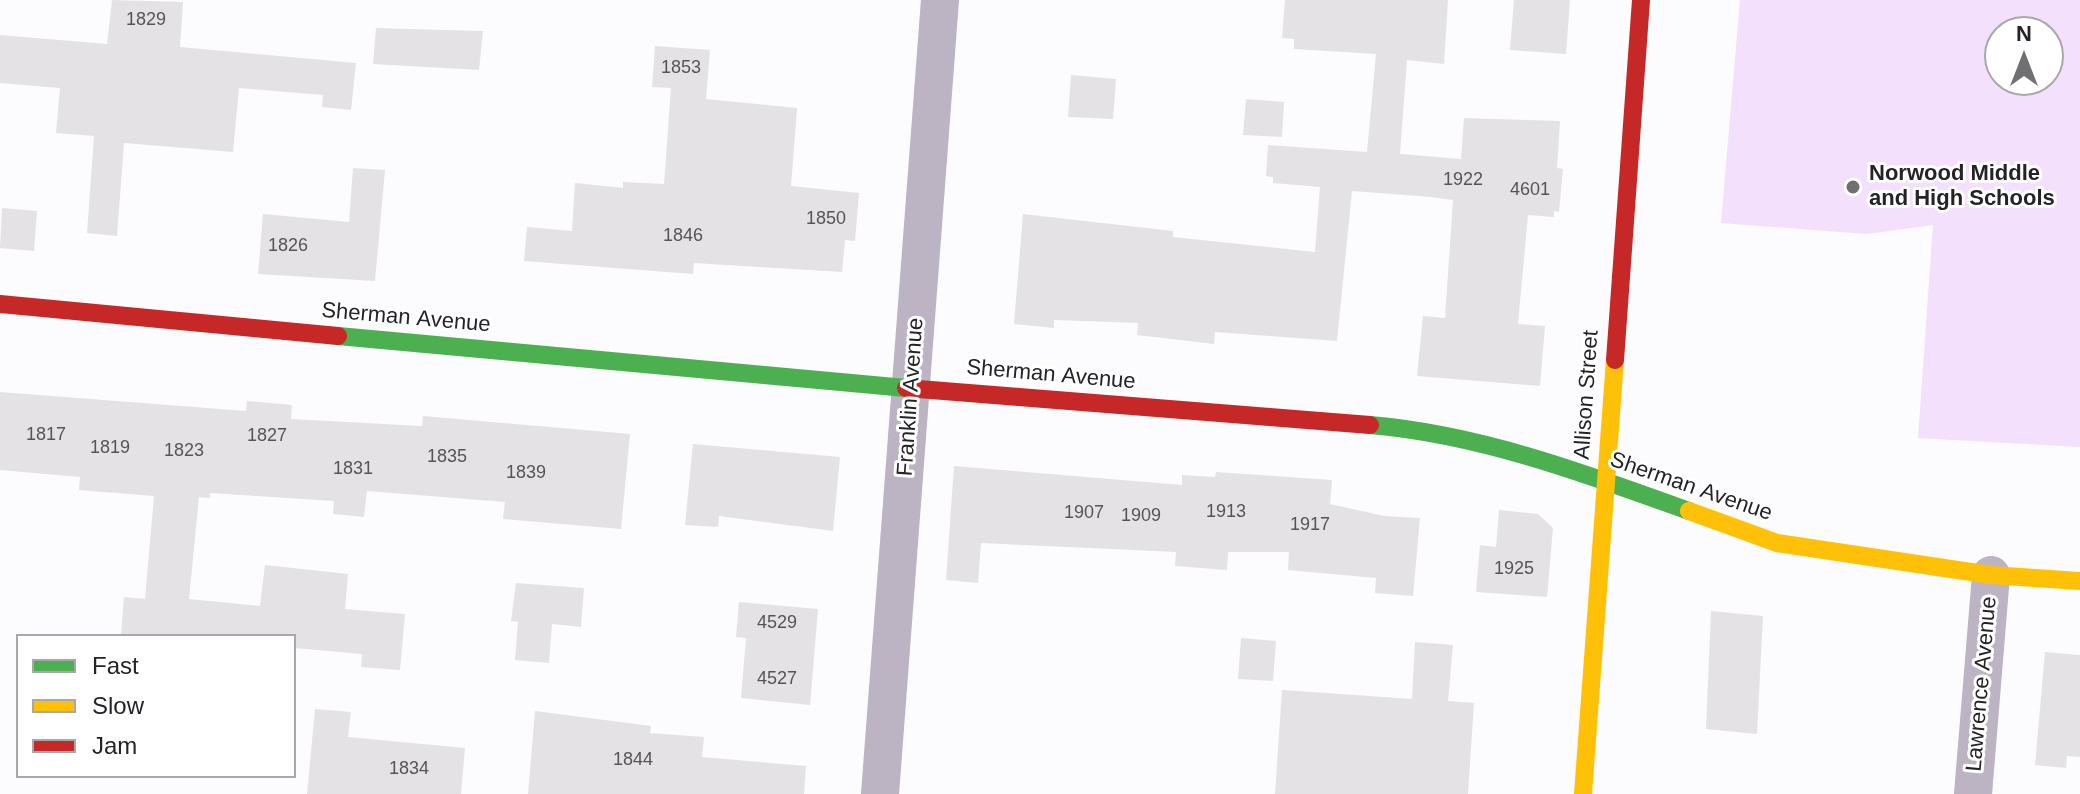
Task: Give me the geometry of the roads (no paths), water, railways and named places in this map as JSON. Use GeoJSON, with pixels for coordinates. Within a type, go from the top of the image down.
{"type":"FeatureCollection","features":[{"type":"Feature","properties":{"kind":"street","name":"Franklin Avenue"},"geometry":{"type":"LineString","coordinates":[[880,794],[940,0]]}},
{"type":"Feature","properties":{"kind":"street","name":"Allison Street"},"geometry":{"type":"LineString","coordinates":[[1583,794],[1641,0]]}},
{"type":"Feature","properties":{"kind":"street","name":"Sherman Avenue"},"geometry":{"type":"LineString","coordinates":[[0,304],[912,388],[1429,430],[1605,481],[1777,543],[1991,575],[2080,581]]}},
{"type":"Feature","properties":{"kind":"street","name":"Lawrence Avenue"},"geometry":{"type":"LineString","coordinates":[[1973,794],[1991,575]]}},
{"type":"Feature","properties":{"kind":"place","name":"Norwood Middle and High Schools"},"geometry":{"type":"Point","coordinates":[1853,187]}}]}
